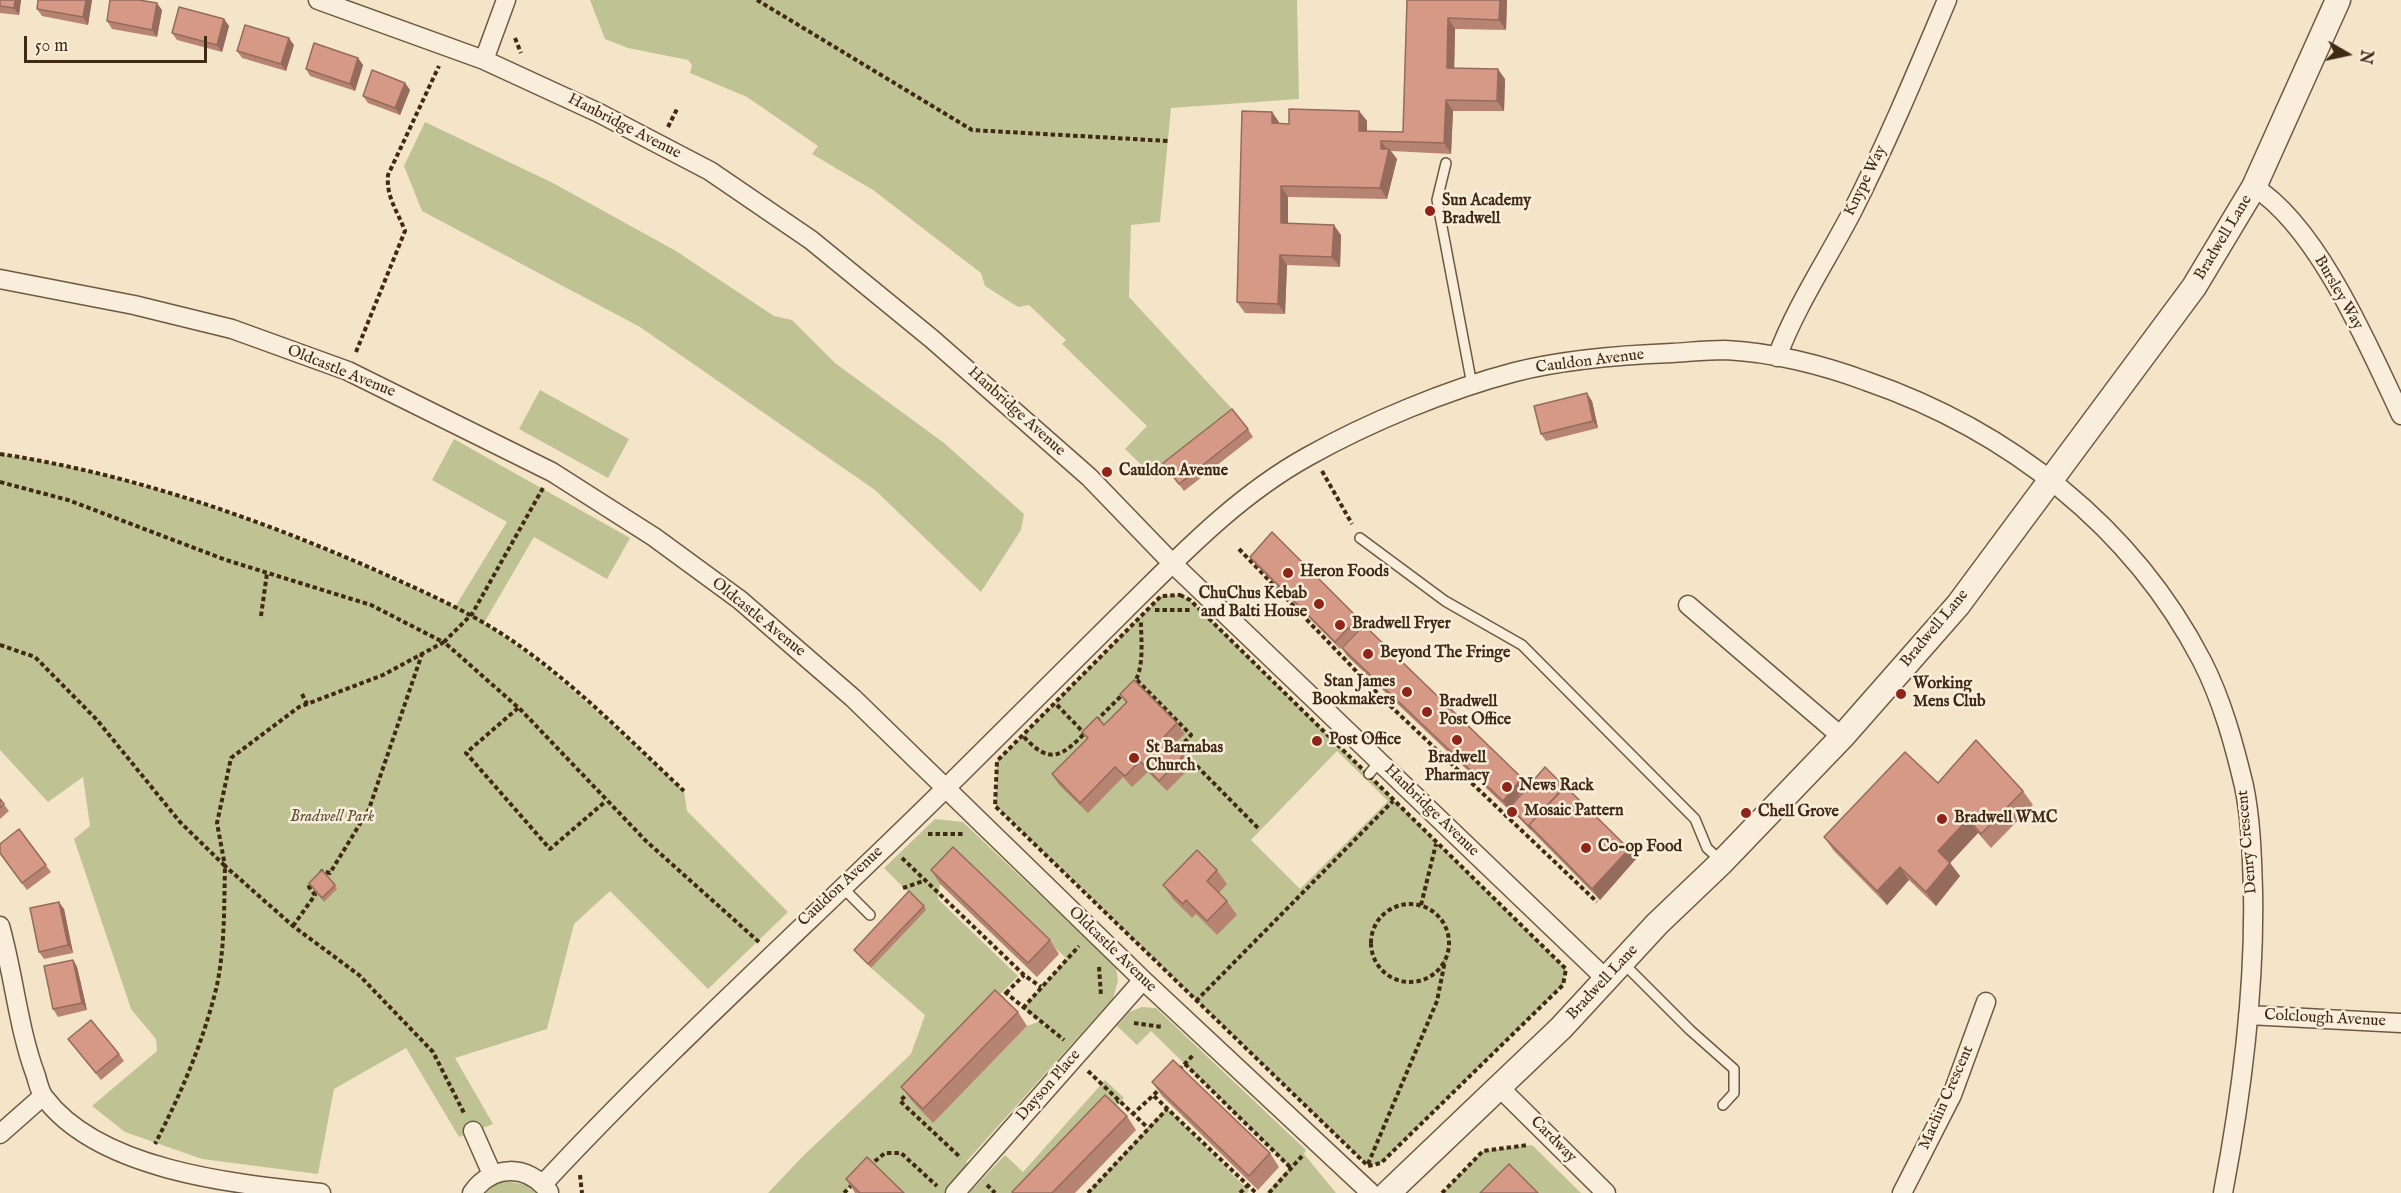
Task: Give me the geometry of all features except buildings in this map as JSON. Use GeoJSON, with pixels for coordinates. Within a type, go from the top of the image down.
{"type":"FeatureCollection","features":[{"type":"Feature","properties":{"kind":"street","name":"Hanbridge Avenue"},"geometry":{"type":"LineString","coordinates":[[318,0],[484,60],[599,113],[710,171],[811,240],[932,339],[1089,477],[1374,767],[1407,788],[1441,821],[1614,970]]}},
{"type":"Feature","properties":{"kind":"street"},"geometry":{"type":"LineString","coordinates":[[484,60],[506,0]]}},
{"type":"Feature","properties":{"kind":"street","name":"Knype Way"},"geometry":{"type":"LineString","coordinates":[[1777,357],[1787,329],[1851,212],[1898,116],[1947,0]]}},
{"type":"Feature","properties":{"kind":"street","name":"Bradwell Lane"},"geometry":{"type":"LineString","coordinates":[[1388,1193],[1561,1028],[1614,970],[1722,862],[1842,737],[1958,604],[2194,287],[2254,187],[2338,0]]}},
{"type":"Feature","properties":{"kind":"street","name":"Bursley Way"},"geometry":{"type":"LineString","coordinates":[[2254,187],[2272,198],[2311,247],[2350,309],[2401,415]]}},
{"type":"Feature","properties":{"kind":"street","name":"Oldcastle Avenue"},"geometry":{"type":"LineString","coordinates":[[0,279],[134,305],[232,329],[348,371],[552,472],[654,537],[740,600],[853,698],[1143,980],[1177,1022],[1207,1040],[1366,1188]]}},
{"type":"Feature","properties":{"kind":"street","name":"Cauldon Avenue"},"geometry":{"type":"LineString","coordinates":[[547,1188],[772,953],[947,787],[1016,730],[1172,563],[1234,506],[1312,455],[1381,422],[1472,385],[1517,372],[1611,356],[1727,350],[1777,357],[1844,373],[1922,400],[2011,450],[2051,480]]}},
{"type":"Feature","properties":{"kind":"street","name":"Denry Crescent"},"geometry":{"type":"LineString","coordinates":[[2051,480],[2104,526],[2168,603],[2204,665],[2228,728],[2246,794],[2252,869],[2254,938],[2242,1085],[2223,1193]]}},
{"type":"Feature","properties":{"kind":"street"},"geometry":{"type":"LineString","coordinates":[[1688,605],[1842,737]]}},
{"type":"Feature","properties":{"kind":"street"},"geometry":{"type":"LineString","coordinates":[[0,926],[28,1056],[43,1096],[78,1130],[114,1149],[178,1173],[232,1188],[321,1193]]}},
{"type":"Feature","properties":{"kind":"street","name":"Dayson Place"},"geometry":{"type":"LineString","coordinates":[[955,1193],[1143,980]]}},
{"type":"Feature","properties":{"kind":"street","name":"Machin Crescent"},"geometry":{"type":"LineString","coordinates":[[1902,1193],[1952,1095],[1986,1002]]}},
{"type":"Feature","properties":{"kind":"street","name":"Colclough Avenue"},"geometry":{"type":"LineString","coordinates":[[2248,1015],[2401,1023]]}},
{"type":"Feature","properties":{"kind":"street","name":"Cardway"},"geometry":{"type":"LineString","coordinates":[[1499,1087],[1606,1193]]}},
{"type":"Feature","properties":{"kind":"street"},"geometry":{"type":"LineString","coordinates":[[0,1134],[43,1096]]}},
{"type":"Feature","properties":{"kind":"street"},"geometry":{"type":"LineString","coordinates":[[473,1131],[492,1174]]}},
{"type":"Feature","properties":{"kind":"street"},"geometry":{"type":"LineString","coordinates":[[472,1193],[492,1174],[510,1170],[521,1171],[547,1188]]}},
{"type":"Feature","properties":{"kind":"lane"},"geometry":{"type":"LineString","coordinates":[[1446,163],[1437,200],[1472,385]]}},
{"type":"Feature","properties":{"kind":"lane"},"geometry":{"type":"LineString","coordinates":[[1360,538],[1445,601],[1522,645],[1695,819],[1707,848],[1722,862]]}},
{"type":"Feature","properties":{"kind":"lane"},"geometry":{"type":"LineString","coordinates":[[842,887],[870,915]]}},
{"type":"Feature","properties":{"kind":"lane"},"geometry":{"type":"LineString","coordinates":[[1614,970],[1690,1030],[1734,1069],[1734,1093],[1723,1105]]}},
{"type":"Feature","properties":{"kind":"path"},"geometry":{"type":"LineString","coordinates":[[757,0],[972,130],[1168,141]]}},
{"type":"Feature","properties":{"kind":"path"},"geometry":{"type":"LineString","coordinates":[[348,371],[405,231],[387,193],[388,175],[448,46]]}},
{"type":"Feature","properties":{"kind":"path"},"geometry":{"type":"LineString","coordinates":[[667,129],[677,109]]}},
{"type":"Feature","properties":{"kind":"path"},"geometry":{"type":"LineString","coordinates":[[0,454],[60,463],[188,499],[286,532],[472,615],[543,664],[684,791]]}},
{"type":"Feature","properties":{"kind":"path"},"geometry":{"type":"LineString","coordinates":[[1312,455],[1360,538]]}},
{"type":"Feature","properties":{"kind":"path"},"geometry":{"type":"LineString","coordinates":[[150,1161],[155,1144],[179,1097],[217,984],[223,932],[225,866],[217,823],[231,758],[299,708],[383,675],[444,642],[472,615],[552,472]]}},
{"type":"Feature","properties":{"kind":"path"},"geometry":{"type":"LineString","coordinates":[[0,482],[68,500],[145,531],[267,573],[371,604],[444,642],[518,708],[606,801],[772,953]]}},
{"type":"Feature","properties":{"kind":"path"},"geometry":{"type":"LineString","coordinates":[[1239,549],[1381,697],[1597,902]]}},
{"type":"Feature","properties":{"kind":"path"},"geometry":{"type":"LineString","coordinates":[[261,616],[267,573]]}},
{"type":"Feature","properties":{"kind":"path"},"geometry":{"type":"LineString","coordinates":[[1368,1166],[996,806],[997,761],[1016,730],[1049,697],[1161,596],[1180,595],[1191,600],[1374,767]]}},
{"type":"Feature","properties":{"kind":"path"},"geometry":{"type":"LineString","coordinates":[[1148,610],[1200,610]]}},
{"type":"Feature","properties":{"kind":"path"},"geometry":{"type":"LineString","coordinates":[[1016,730],[1037,751],[1053,756],[1068,751],[1137,680],[1142,615]]}},
{"type":"Feature","properties":{"kind":"path"},"geometry":{"type":"LineString","coordinates":[[0,645],[35,657],[97,720],[180,822],[225,866],[293,926],[359,975],[433,1052],[473,1131]]}},
{"type":"Feature","properties":{"kind":"path"},"geometry":{"type":"LineString","coordinates":[[293,926],[315,896],[309,887],[322,871],[330,873],[369,809],[422,654]]}},
{"type":"Feature","properties":{"kind":"path"},"geometry":{"type":"LineString","coordinates":[[1137,680],[1191,735],[1179,748],[1260,830]]}},
{"type":"Feature","properties":{"kind":"path"},"geometry":{"type":"LineString","coordinates":[[302,693],[307,704]]}},
{"type":"Feature","properties":{"kind":"path"},"geometry":{"type":"LineString","coordinates":[[1049,697],[1084,733]]}},
{"type":"Feature","properties":{"kind":"path"},"geometry":{"type":"LineString","coordinates":[[518,708],[466,753],[550,849],[606,801]]}},
{"type":"Feature","properties":{"kind":"path"},"geometry":{"type":"LineString","coordinates":[[1131,1023],[1177,1022],[1407,788]]}},
{"type":"Feature","properties":{"kind":"path"},"geometry":{"type":"LineString","coordinates":[[1421,905],[1441,821]]}},
{"type":"Feature","properties":{"kind":"path"},"geometry":{"type":"LineString","coordinates":[[910,822],[922,834],[963,834]]}},
{"type":"Feature","properties":{"kind":"path"},"geometry":{"type":"LineString","coordinates":[[900,855],[1024,975],[1041,987]]}},
{"type":"Feature","properties":{"kind":"path"},"geometry":{"type":"LineString","coordinates":[[903,888],[926,880]]}},
{"type":"Feature","properties":{"kind":"path"},"geometry":{"type":"LineString","coordinates":[[1366,1188],[1368,1166],[1437,1001],[1449,950],[1446,927],[1440,917],[1421,905],[1401,904],[1383,914],[1375,925],[1371,938],[1374,958],[1386,974],[1398,980],[1412,982],[1425,979],[1437,972],[1445,961]]}},
{"type":"Feature","properties":{"kind":"path"},"geometry":{"type":"LineString","coordinates":[[1023,1008],[1080,945]]}},
{"type":"Feature","properties":{"kind":"path"},"geometry":{"type":"LineString","coordinates":[[1099,963],[1101,1002]]}},
{"type":"Feature","properties":{"kind":"path"},"geometry":{"type":"LineString","coordinates":[[1368,1166],[1381,1163],[1532,1016],[1563,985],[1566,969]]}},
{"type":"Feature","properties":{"kind":"path"},"geometry":{"type":"LineString","coordinates":[[992,1008],[1024,975]]}},
{"type":"Feature","properties":{"kind":"path"},"geometry":{"type":"LineString","coordinates":[[1006,993],[1076,1055],[1118,1101],[1148,1128]]}},
{"type":"Feature","properties":{"kind":"path"},"geometry":{"type":"LineString","coordinates":[[1177,1072],[1207,1040]]}},
{"type":"Feature","properties":{"kind":"path"},"geometry":{"type":"LineString","coordinates":[[1185,1064],[1291,1168]]}},
{"type":"Feature","properties":{"kind":"path"},"geometry":{"type":"LineString","coordinates":[[1132,1115],[1169,1080]]}},
{"type":"Feature","properties":{"kind":"path"},"geometry":{"type":"LineString","coordinates":[[917,1084],[900,1101],[974,1171]]}},
{"type":"Feature","properties":{"kind":"path"},"geometry":{"type":"LineString","coordinates":[[1154,1096],[1256,1193]]}},
{"type":"Feature","properties":{"kind":"path"},"geometry":{"type":"LineString","coordinates":[[1106,1113],[1118,1101]]}},
{"type":"Feature","properties":{"kind":"path"},"geometry":{"type":"LineString","coordinates":[[1088,1193],[1167,1109]]}},
{"type":"Feature","properties":{"kind":"path"},"geometry":{"type":"LineString","coordinates":[[1269,1193],[1316,1142]]}},
{"type":"Feature","properties":{"kind":"path"},"geometry":{"type":"LineString","coordinates":[[1442,1193],[1483,1151],[1532,1144]]}},
{"type":"Feature","properties":{"kind":"path"},"geometry":{"type":"LineString","coordinates":[[865,1170],[885,1153],[901,1153],[944,1193]]}},
{"type":"Feature","properties":{"kind":"path"},"geometry":{"type":"LineString","coordinates":[[844,1193],[858,1178]]}},
{"type":"Feature","properties":{"kind":"path"},"geometry":{"type":"LineString","coordinates":[[1240,1193],[1247,1186]]}},
{"type":"Feature","properties":{"kind":"green space"},"geometry":{"type":"Polygon","coordinates":[[[590,0],[1297,0],[1299,99],[1171,108],[1160,222],[1131,225],[1129,297],[1234,411],[1156,479],[1125,449],[1147,426],[1062,344],[1066,340],[1029,305],[1018,307],[985,286],[981,273],[873,190],[812,154],[818,146],[747,97],[690,73],[692,65],[688,60],[628,48],[605,39],[590,0]]]}},
{"type":"Feature","properties":{"kind":"green space"},"geometry":{"type":"Polygon","coordinates":[[[425,122],[553,183],[676,251],[774,316],[792,320],[835,363],[944,443],[1024,514],[1021,530],[981,592],[875,490],[640,327],[422,211],[404,166],[425,122]]]}},
{"type":"Feature","properties":{"kind":"green space"},"geometry":{"type":"Polygon","coordinates":[[[540,390],[629,439],[608,478],[519,429],[540,390]]]}},
{"type":"Feature","properties":{"kind":"green space","name":"Bradwell Park"},"geometry":{"type":"Polygon","coordinates":[[[454,439],[630,538],[607,579],[534,537],[484,623],[562,682],[684,791],[687,811],[788,912],[708,989],[610,891],[574,924],[547,1029],[455,1058],[493,1124],[459,1137],[406,1048],[334,1089],[318,1174],[202,1159],[125,1132],[92,1106],[157,1051],[156,1039],[131,1009],[74,839],[90,826],[83,777],[48,802],[0,750],[0,454],[118,478],[233,514],[345,558],[455,607],[507,522],[432,480],[454,439]]]}},
{"type":"Feature","properties":{"kind":"green space"},"geometry":{"type":"Polygon","coordinates":[[[1180,595],[1190,600],[1566,969],[1563,985],[1381,1163],[1368,1166],[996,806],[997,761],[1161,596],[1180,595]],[[1337,751],[1251,840],[1300,889],[1388,801],[1337,751]]]}},
{"type":"Feature","properties":{"kind":"green space"},"geometry":{"type":"Polygon","coordinates":[[[935,819],[963,822],[1116,967],[1118,981],[1113,998],[966,1162],[971,1167],[951,1193],[904,1193],[872,1162],[844,1193],[768,1193],[802,1157],[911,1054],[925,1015],[871,968],[911,895],[884,868],[935,819]],[[963,861],[940,884],[938,899],[1018,976],[904,1092],[933,1122],[1027,1026],[1038,1022],[1051,1030],[1023,1008],[1067,959],[963,861]]]}},
{"type":"Feature","properties":{"kind":"green space"},"geometry":{"type":"Polygon","coordinates":[[[1142,1007],[1156,1008],[1306,1150],[1304,1154],[1336,1193],[1266,1193],[1290,1167],[1151,1031],[1137,1045],[1117,1026],[1129,1012],[1142,1007]]]}},
{"type":"Feature","properties":{"kind":"green space"},"geometry":{"type":"Polygon","coordinates":[[[1105,1080],[1124,1098],[1034,1193],[969,1193],[1005,1155],[1023,1172],[1105,1080]]]}},
{"type":"Feature","properties":{"kind":"green space"},"geometry":{"type":"Polygon","coordinates":[[[1167,1108],[1249,1191],[1247,1193],[1087,1193],[1167,1108]]]}},
{"type":"Feature","properties":{"kind":"green space"},"geometry":{"type":"Polygon","coordinates":[[[1532,1145],[1581,1193],[1442,1193],[1483,1151],[1532,1145]]]}},
{"type":"Feature","properties":{"kind":"green space"},"geometry":{"type":"Polygon","coordinates":[[[505,1181],[527,1185],[537,1193],[485,1193],[495,1184],[505,1181]]]}},
{"type":"Feature","properties":{"kind":"place","name":"Sun Academy Bradwell"},"geometry":{"type":"Point","coordinates":[1430,211]}},
{"type":"Feature","properties":{"kind":"place","name":"Cauldon Avenue"},"geometry":{"type":"Point","coordinates":[1107,472]}},
{"type":"Feature","properties":{"kind":"place","name":"Heron Foods"},"geometry":{"type":"Point","coordinates":[1288,573]}},
{"type":"Feature","properties":{"kind":"place","name":"ChuChus Kebab and Balti House"},"geometry":{"type":"Point","coordinates":[1319,604]}},
{"type":"Feature","properties":{"kind":"place","name":"Bradwell Fryer"},"geometry":{"type":"Point","coordinates":[1340,625]}},
{"type":"Feature","properties":{"kind":"place","name":"Beyond The Fringe"},"geometry":{"type":"Point","coordinates":[1368,654]}},
{"type":"Feature","properties":{"kind":"place","name":"Stan James Bookmakers"},"geometry":{"type":"Point","coordinates":[1407,692]}},
{"type":"Feature","properties":{"kind":"place","name":"Working Mens Club"},"geometry":{"type":"Point","coordinates":[1901,694]}},
{"type":"Feature","properties":{"kind":"place","name":"Bradwell Post Office"},"geometry":{"type":"Point","coordinates":[1427,712]}},
{"type":"Feature","properties":{"kind":"place","name":"Bradwell Pharmacy"},"geometry":{"type":"Point","coordinates":[1457,740]}},
{"type":"Feature","properties":{"kind":"place","name":"Post Office"},"geometry":{"type":"Point","coordinates":[1317,741]}},
{"type":"Feature","properties":{"kind":"place","name":"St Barnabas Church"},"geometry":{"type":"Point","coordinates":[1134,758]}},
{"type":"Feature","properties":{"kind":"place","name":"News Rack"},"geometry":{"type":"Point","coordinates":[1507,787]}},
{"type":"Feature","properties":{"kind":"place","name":"Mosaic Pattern"},"geometry":{"type":"Point","coordinates":[1512,812]}},
{"type":"Feature","properties":{"kind":"place","name":"Chell Grove"},"geometry":{"type":"Point","coordinates":[1746,813]}},
{"type":"Feature","properties":{"kind":"place","name":"Bradwell WMC"},"geometry":{"type":"Point","coordinates":[1942,819]}},
{"type":"Feature","properties":{"kind":"place","name":"Co-op Food"},"geometry":{"type":"Point","coordinates":[1586,848]}}]}
